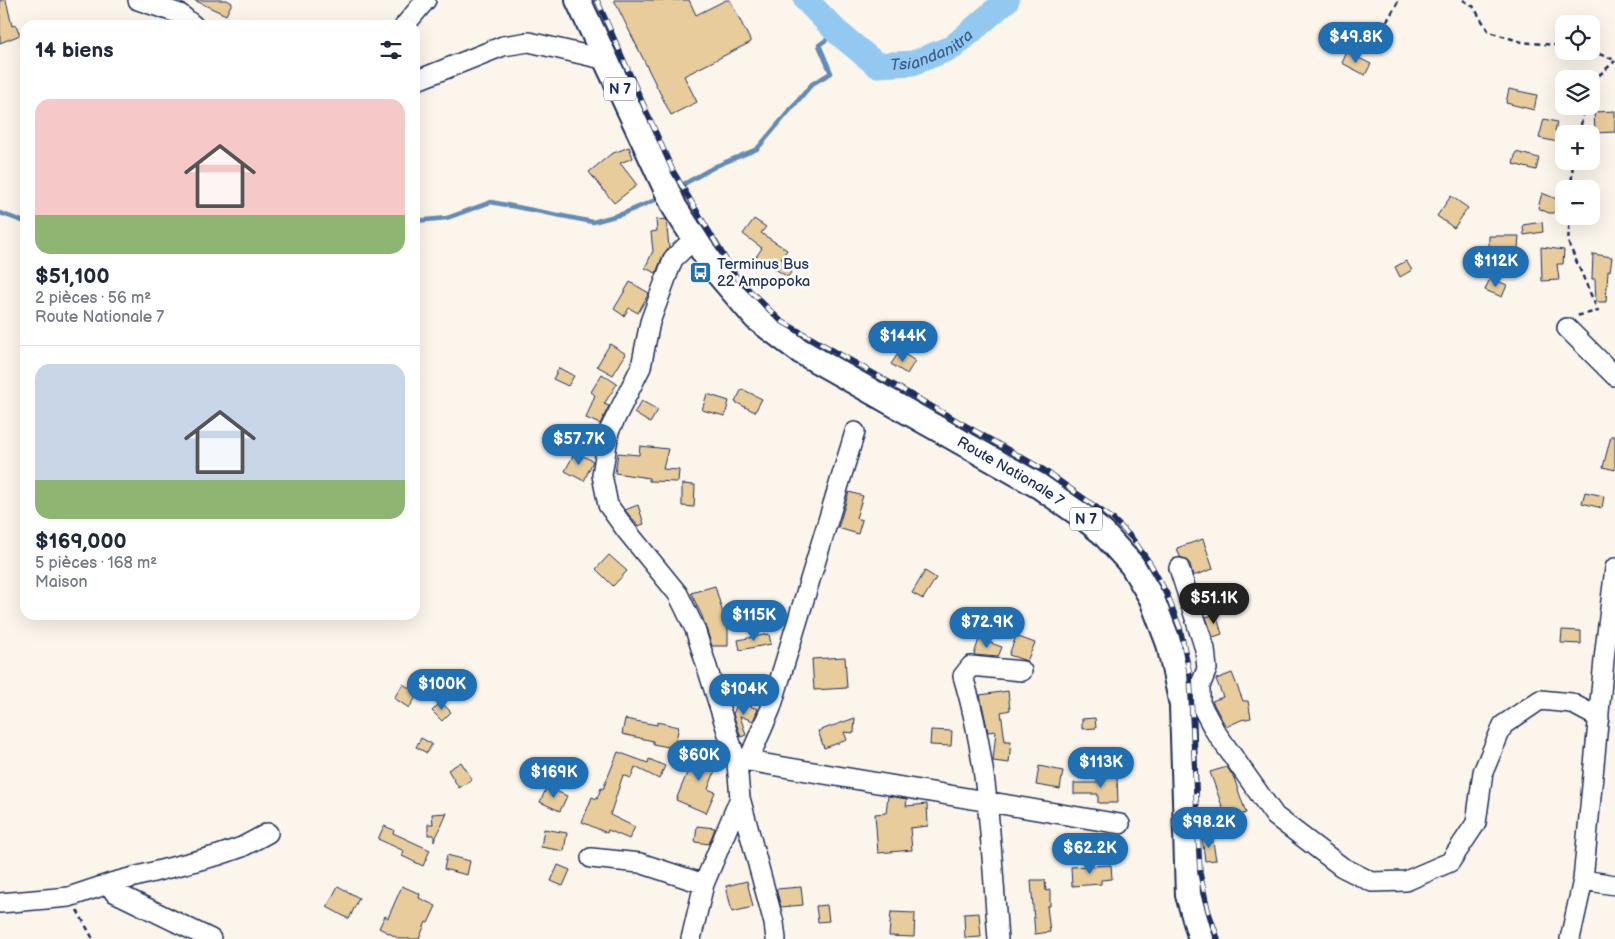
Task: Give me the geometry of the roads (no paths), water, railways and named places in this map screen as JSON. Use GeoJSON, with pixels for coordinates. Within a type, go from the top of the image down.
{"type":"FeatureCollection","features":[{"type":"Feature","properties":{"kind":"main road","name":"N 7"},"geometry":{"type":"LineString","coordinates":[[578,0],[675,208],[694,239]]}},
{"type":"Feature","properties":{"kind":"main road","name":"Route Nationale 7"},"geometry":{"type":"LineString","coordinates":[[694,239],[715,270],[756,318],[800,351],[1039,486],[1103,533],[1132,565],[1152,599],[1191,704],[1188,895],[1201,939]]}},
{"type":"Feature","properties":{"kind":"street"},"geometry":{"type":"LineString","coordinates":[[138,0],[180,14],[187,20]]}},
{"type":"Feature","properties":{"kind":"street"},"geometry":{"type":"LineString","coordinates":[[409,20],[426,0]]}},
{"type":"Feature","properties":{"kind":"street"},"geometry":{"type":"LineString","coordinates":[[420,79],[503,46],[529,42],[607,60]]}},
{"type":"Feature","properties":{"kind":"street"},"geometry":{"type":"LineString","coordinates":[[694,239],[673,259],[650,322],[642,367],[609,431],[602,475],[608,505],[678,594],[695,629],[742,762],[740,798],[774,923],[776,939]]}},
{"type":"Feature","properties":{"kind":"street"},"geometry":{"type":"LineString","coordinates":[[1567,328],[1615,376]]}},
{"type":"Feature","properties":{"kind":"street"},"geometry":{"type":"LineString","coordinates":[[742,762],[771,708],[855,432]]}},
{"type":"Feature","properties":{"kind":"street"},"geometry":{"type":"LineString","coordinates":[[1179,568],[1205,649],[1206,669],[1191,704],[1215,731],[1275,816],[1342,867],[1372,882],[1406,881],[1450,862],[1476,822],[1483,772],[1503,725],[1540,700],[1570,703],[1599,718]]}},
{"type":"Feature","properties":{"kind":"street"},"geometry":{"type":"LineString","coordinates":[[1570,939],[1584,880],[1615,568]]}},
{"type":"Feature","properties":{"kind":"street"},"geometry":{"type":"LineString","coordinates":[[998,939],[987,801],[972,704],[963,676],[971,666],[1022,672]]}},
{"type":"Feature","properties":{"kind":"street"},"geometry":{"type":"LineString","coordinates":[[742,762],[1120,824]]}},
{"type":"Feature","properties":{"kind":"street"},"geometry":{"type":"LineString","coordinates":[[691,939],[704,884],[740,798]]}},
{"type":"Feature","properties":{"kind":"street"},"geometry":{"type":"LineString","coordinates":[[0,903],[69,896],[219,855],[242,847],[268,833]]}},
{"type":"Feature","properties":{"kind":"street"},"geometry":{"type":"LineString","coordinates":[[591,858],[640,863],[704,884]]}},
{"type":"Feature","properties":{"kind":"street"},"geometry":{"type":"LineString","coordinates":[[1584,880],[1615,885]]}},
{"type":"Feature","properties":{"kind":"street"},"geometry":{"type":"LineString","coordinates":[[111,883],[114,892],[211,939]]}},
{"type":"Feature","properties":{"kind":"waterway","name":"Tsiandanitra"},"geometry":{"type":"LineString","coordinates":[[806,0],[837,32],[877,65],[913,63],[953,47],[1007,0]]}},
{"type":"Feature","properties":{"kind":"waterway"},"geometry":{"type":"LineString","coordinates":[[675,189],[716,166],[757,149],[812,84],[831,73],[819,45],[837,32]]}},
{"type":"Feature","properties":{"kind":"waterway"},"geometry":{"type":"LineString","coordinates":[[420,221],[447,218],[491,202],[593,222],[622,214],[662,197]]}},
{"type":"Feature","properties":{"kind":"waterway"},"geometry":{"type":"LineString","coordinates":[[0,213],[20,220]]}},
{"type":"Feature","properties":{"kind":"railway"},"geometry":{"type":"LineString","coordinates":[[597,0],[673,171],[737,278],[781,321],[1044,470],[1113,519],[1132,538],[1150,563],[1167,594],[1180,628],[1190,675],[1200,873],[1208,910],[1218,939]]}},
{"type":"Feature","properties":{"kind":"place","name":"Terminus Bus 22 Ampopoka"},"geometry":{"type":"Point","coordinates":[701,273]}}]}
